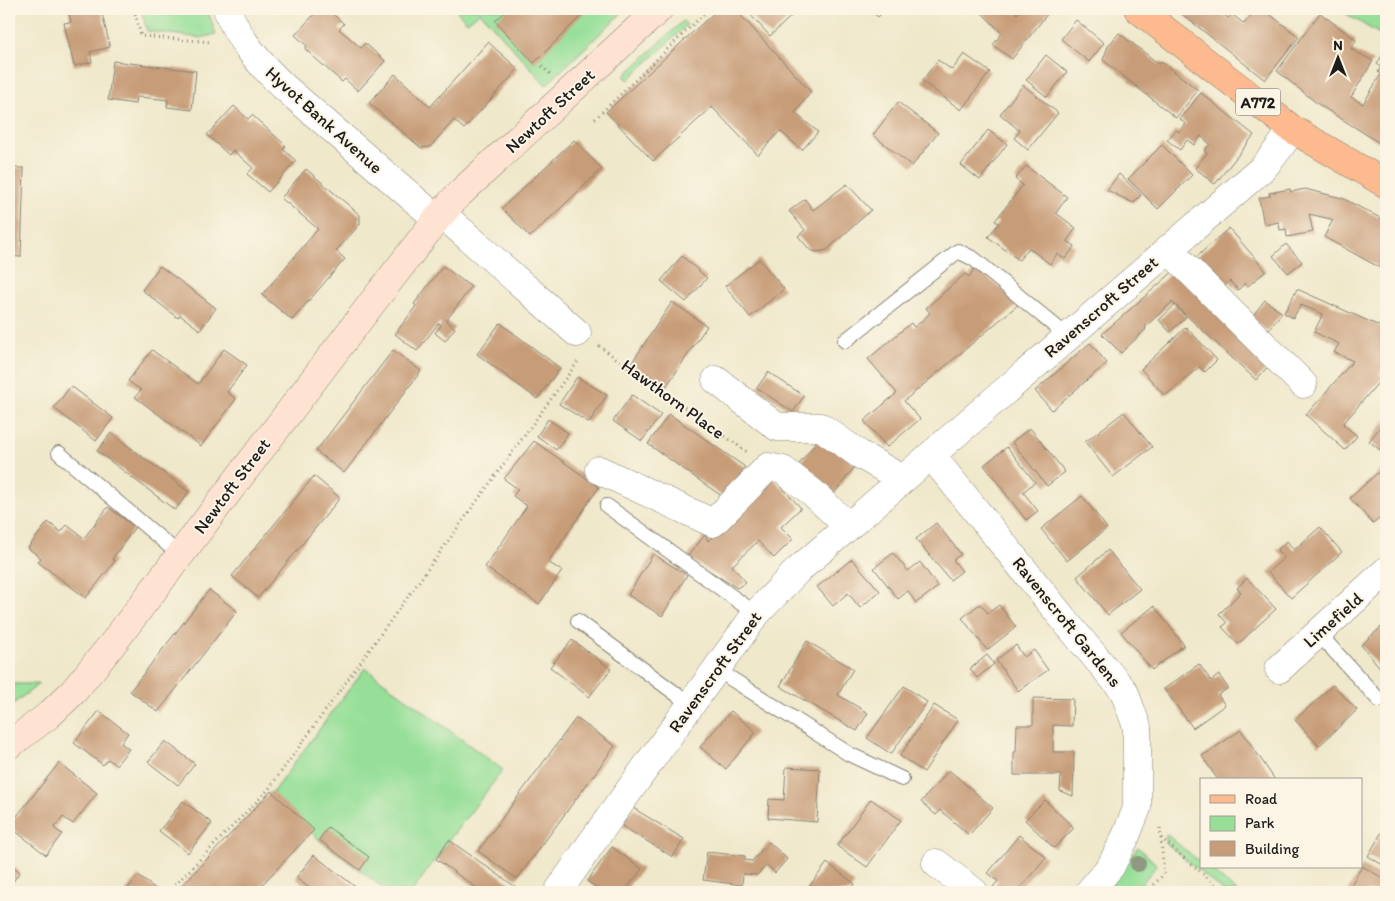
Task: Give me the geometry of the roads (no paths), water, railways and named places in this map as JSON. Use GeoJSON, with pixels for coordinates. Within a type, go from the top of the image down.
{"type":"FeatureCollection","features":[{"type":"Feature","properties":{"kind":"main road","name":"Newtoft Street"},"geometry":{"type":"LineString","coordinates":[[9,745],[48,715],[73,692],[110,647],[372,303],[457,196],[659,9]]}},
{"type":"Feature","properties":{"kind":"main road","name":"A772"},"geometry":{"type":"LineString","coordinates":[[1138,9],[1292,129],[1386,184]]}},
{"type":"Feature","properties":{"kind":"street","name":"Hyvot Bank Avenue"},"geometry":{"type":"LineString","coordinates":[[227,9],[230,19],[242,40],[260,64],[284,87],[440,216]]}},
{"type":"Feature","properties":{"kind":"street","name":"Ravenscroft Street"},"geometry":{"type":"LineString","coordinates":[[558,892],[756,614],[797,571],[1264,167],[1292,129]]}},
{"type":"Feature","properties":{"kind":"street"},"geometry":{"type":"LineString","coordinates":[[440,216],[585,337]]}},
{"type":"Feature","properties":{"kind":"street"},"geometry":{"type":"LineString","coordinates":[[1168,249],[1303,384]]}},
{"type":"Feature","properties":{"kind":"street"},"geometry":{"type":"LineString","coordinates":[[716,380],[777,428],[822,427],[859,454],[902,479]]}},
{"type":"Feature","properties":{"kind":"street","name":"Ravenscroft Gardens"},"geometry":{"type":"LineString","coordinates":[[930,454],[1124,691],[1137,727],[1137,808],[1111,866],[1089,892]]}},
{"type":"Feature","properties":{"kind":"street"},"geometry":{"type":"LineString","coordinates":[[599,470],[713,522],[768,467],[783,470],[812,492],[848,526]]}},
{"type":"Feature","properties":{"kind":"street","name":"Limefield"},"geometry":{"type":"LineString","coordinates":[[1279,668],[1386,571]]}},
{"type":"Feature","properties":{"kind":"street"},"geometry":{"type":"LineString","coordinates":[[936,863],[974,892]]}},
{"type":"Feature","properties":{"kind":"lane"},"geometry":{"type":"LineString","coordinates":[[845,340],[958,251],[974,258],[1067,336]]}},
{"type":"Feature","properties":{"kind":"lane"},"geometry":{"type":"LineString","coordinates":[[59,453],[180,554]]}},
{"type":"Feature","properties":{"kind":"lane"},"geometry":{"type":"LineString","coordinates":[[607,506],[756,614]]}},
{"type":"Feature","properties":{"kind":"lane"},"geometry":{"type":"LineString","coordinates":[[578,621],[691,704]]}},
{"type":"Feature","properties":{"kind":"lane"},"geometry":{"type":"LineString","coordinates":[[1318,633],[1379,700]]}},
{"type":"Feature","properties":{"kind":"lane"},"geometry":{"type":"LineString","coordinates":[[716,669],[849,754],[902,779]]}}]}
